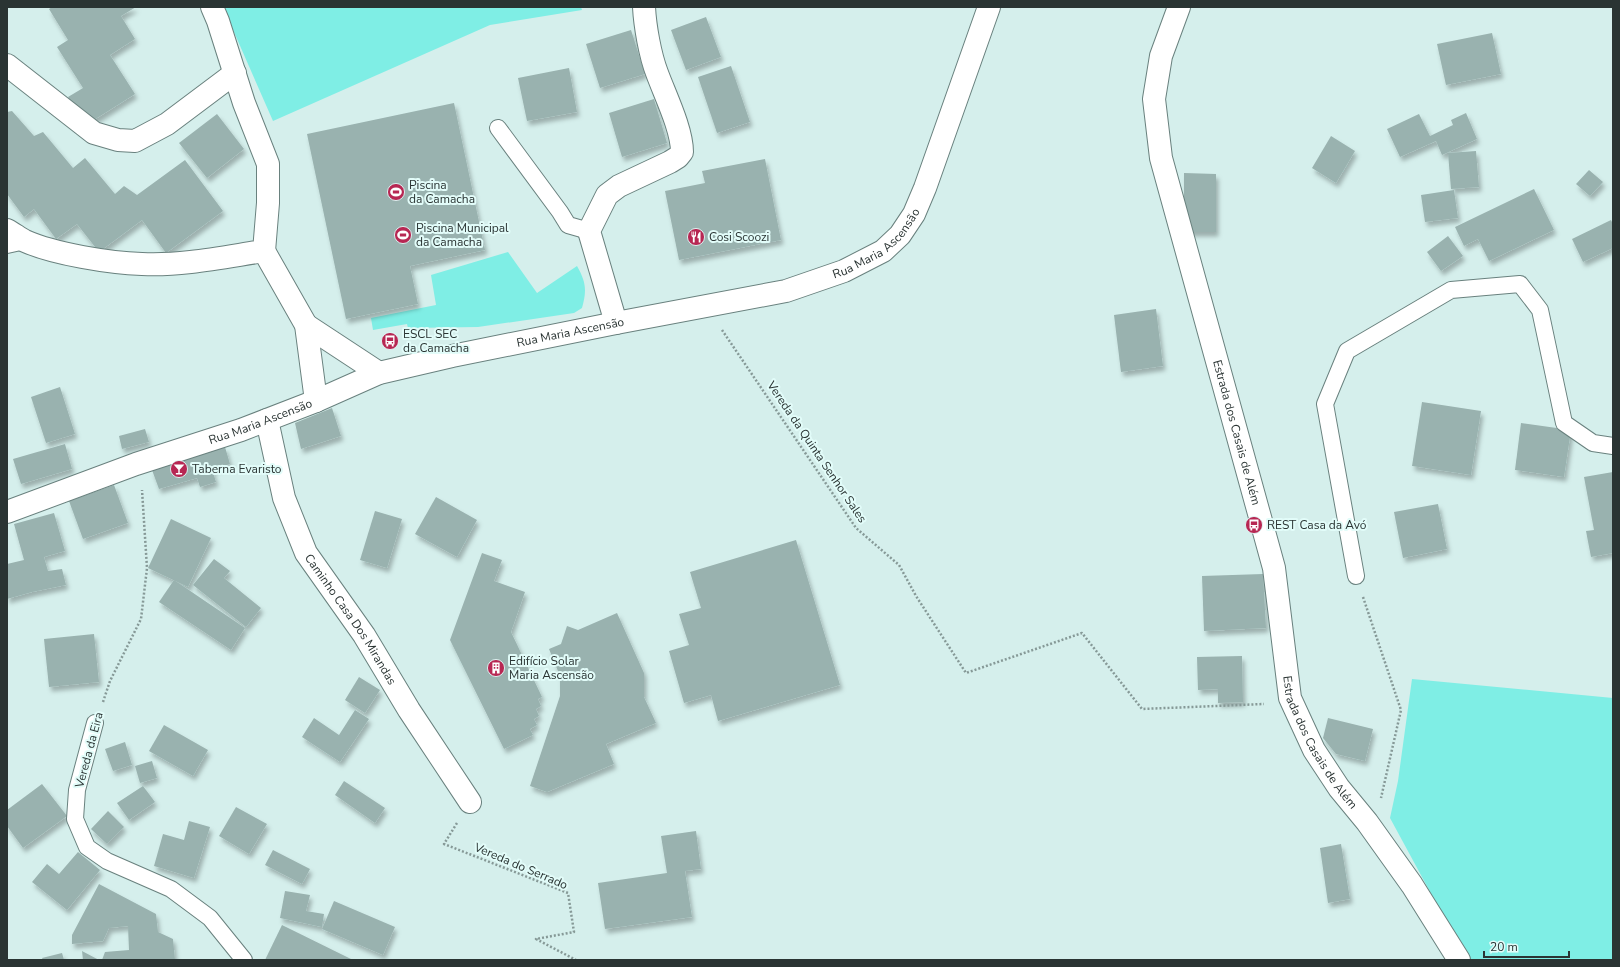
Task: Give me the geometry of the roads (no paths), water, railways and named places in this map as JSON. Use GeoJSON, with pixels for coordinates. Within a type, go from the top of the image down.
{"type":"FeatureCollection","features":[{"type":"Feature","properties":{"kind":"street"},"geometry":{"type":"LineString","coordinates":[[212,7],[268,164],[268,203],[264,251],[306,325],[316,401]]}},
{"type":"Feature","properties":{"kind":"street"},"geometry":{"type":"LineString","coordinates":[[616,323],[589,231],[607,194],[619,186],[670,162],[678,157],[682,152],[679,135],[656,71],[645,19],[644,7]]}},
{"type":"Feature","properties":{"kind":"street","name":"Rua Maria Ascensão"},"geometry":{"type":"LineString","coordinates":[[7,512],[136,464],[267,420],[316,401],[379,373],[452,356],[786,291],[844,272],[882,251],[900,235],[914,214],[925,188],[989,7]]}},
{"type":"Feature","properties":{"kind":"street","name":"Estrada dos Casais de Além"},"geometry":{"type":"LineString","coordinates":[[1178,7],[1161,56],[1154,99],[1161,158],[1274,568],[1290,698],[1314,750],[1339,788],[1367,822],[1412,885],[1459,960]]}},
{"type":"Feature","properties":{"kind":"street"},"geometry":{"type":"LineString","coordinates":[[7,65],[94,134],[118,140],[135,141],[167,124],[235,73]]}},
{"type":"Feature","properties":{"kind":"street"},"geometry":{"type":"LineString","coordinates":[[7,230],[16,243],[103,260],[142,264],[192,261],[264,251]]}},
{"type":"Feature","properties":{"kind":"street"},"geometry":{"type":"LineString","coordinates":[[306,325],[379,373]]}},
{"type":"Feature","properties":{"kind":"street","name":"Caminho Casa Dos Mirandas"},"geometry":{"type":"LineString","coordinates":[[267,420],[284,498],[306,553],[364,634],[409,710],[470,802]]}},
{"type":"Feature","properties":{"kind":"lane"},"geometry":{"type":"LineString","coordinates":[[498,128],[568,225],[589,231]]}},
{"type":"Feature","properties":{"kind":"lane"},"geometry":{"type":"LineString","coordinates":[[1356,576],[1325,404],[1347,351],[1451,290],[1520,284],[1540,310],[1564,422],[1593,443],[1613,446]]}},
{"type":"Feature","properties":{"kind":"lane","name":"Vereda da Eira"},"geometry":{"type":"LineString","coordinates":[[95,723],[77,790],[75,819],[88,847],[107,861],[171,890],[210,918],[244,960]]}},
{"type":"Feature","properties":{"kind":"place","name":"Piscina da Camacha"},"geometry":{"type":"Point","coordinates":[396,192]}},
{"type":"Feature","properties":{"kind":"place","name":"Piscina Municipal da Camacha"},"geometry":{"type":"Point","coordinates":[403,235]}},
{"type":"Feature","properties":{"kind":"place","name":"Cosi Scoozi"},"geometry":{"type":"Point","coordinates":[696,237]}},
{"type":"Feature","properties":{"kind":"place","name":"ESCL SEC da Camacha"},"geometry":{"type":"Point","coordinates":[390,341]}},
{"type":"Feature","properties":{"kind":"place","name":"Taberna Evaristo"},"geometry":{"type":"Point","coordinates":[179,469]}},
{"type":"Feature","properties":{"kind":"place","name":"REST Casa da Avó"},"geometry":{"type":"Point","coordinates":[1254,525]}},
{"type":"Feature","properties":{"kind":"place","name":"Edifício Solar Maria Ascensão"},"geometry":{"type":"Point","coordinates":[496,668]}}]}
